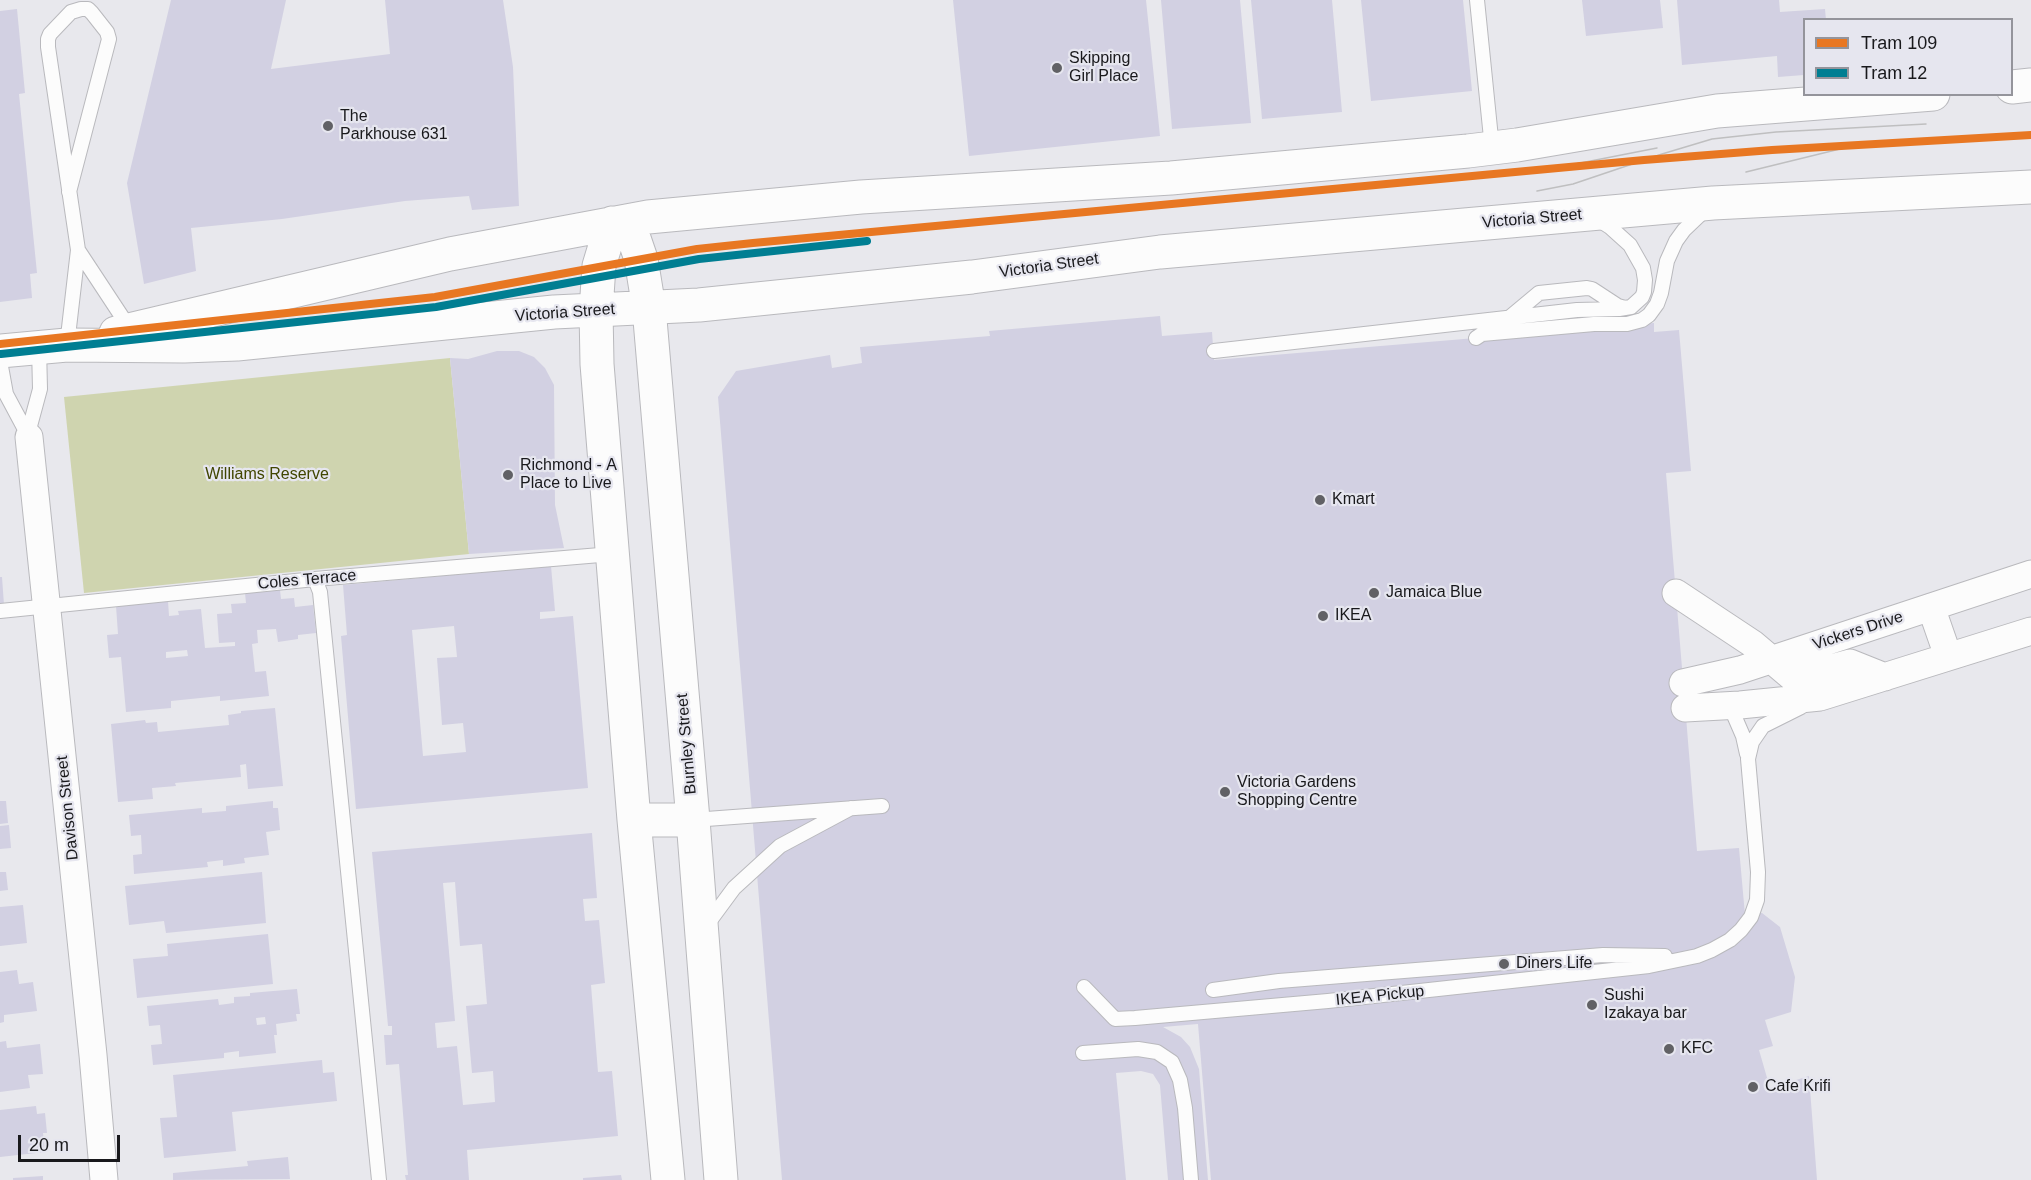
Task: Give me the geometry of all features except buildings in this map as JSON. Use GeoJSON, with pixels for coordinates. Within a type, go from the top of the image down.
{"type":"FeatureCollection","features":[{"type":"Feature","properties":{"kind":"main road"},"geometry":{"type":"LineString","coordinates":[[2013,87],[2031,85]]}},
{"type":"Feature","properties":{"kind":"main road","name":"Victoria Street"},"geometry":{"type":"LineString","coordinates":[[53,346],[450,254],[671,214],[861,196],[1171,178],[1492,148],[1717,111],[1900,96]]}},
{"type":"Feature","properties":{"kind":"main road","name":"Victoria Street"},"geometry":{"type":"LineString","coordinates":[[0,351],[53,346],[237,344],[470,320],[699,305],[897,285],[1160,252],[1713,203],[2031,188]]}},
{"type":"Feature","properties":{"kind":"main road"},"geometry":{"type":"LineString","coordinates":[[620,222],[604,244],[599,266],[596,310],[597,364],[634,820],[668,1180]]}},
{"type":"Feature","properties":{"kind":"main road","name":"Burnley Street"},"geometry":{"type":"LineString","coordinates":[[620,222],[641,260],[649,308],[703,932],[721,1180]]}},
{"type":"Feature","properties":{"kind":"main road"},"geometry":{"type":"LineString","coordinates":[[634,820],[693,820]]}},
{"type":"Feature","properties":{"kind":"street","name":"Davison Street"},"geometry":{"type":"LineString","coordinates":[[29,437],[104,1180]]}},
{"type":"Feature","properties":{"kind":"street","name":"Vickers Drive"},"geometry":{"type":"LineString","coordinates":[[2031,574],[1740,670],[1684,695],[1731,706],[1826,696],[2031,631]]}},
{"type":"Feature","properties":{"kind":"street"},"geometry":{"type":"LineString","coordinates":[[1676,593],[1753,644],[1794,677],[1850,663],[1885,677]]}},
{"type":"Feature","properties":{"kind":"street"},"geometry":{"type":"LineString","coordinates":[[1931,607],[1948,656]]}},
{"type":"Feature","properties":{"kind":"lane"},"geometry":{"type":"LineString","coordinates":[[1477,0],[1492,148]]}},
{"type":"Feature","properties":{"kind":"lane"},"geometry":{"type":"LineString","coordinates":[[69,192],[109,39],[107,32],[88,9],[71,12],[48,39],[69,192],[78,250],[130,329]]}},
{"type":"Feature","properties":{"kind":"lane"},"geometry":{"type":"LineString","coordinates":[[1476,338],[1482,334],[1594,324],[1627,324],[1642,320],[1657,304],[1667,261],[1677,237],[1713,203]]}},
{"type":"Feature","properties":{"kind":"lane"},"geometry":{"type":"LineString","coordinates":[[1214,351],[1577,310],[1631,307],[1642,297],[1645,288],[1645,274],[1641,264],[1630,245],[1591,214]]}},
{"type":"Feature","properties":{"kind":"lane","name":"Davison Street"},"geometry":{"type":"LineString","coordinates":[[29,437],[78,250]]}},
{"type":"Feature","properties":{"kind":"lane"},"geometry":{"type":"LineString","coordinates":[[1507,318],[1539,293],[1587,288],[1591,288],[1618,306],[1631,307]]}},
{"type":"Feature","properties":{"kind":"lane","name":"Davison Street"},"geometry":{"type":"LineString","coordinates":[[0,361],[6,394],[29,437]]}},
{"type":"Feature","properties":{"kind":"lane","name":"Coles Terrace"},"geometry":{"type":"LineString","coordinates":[[0,611],[315,579],[614,554]]}},
{"type":"Feature","properties":{"kind":"lane"},"geometry":{"type":"LineString","coordinates":[[315,579],[320,592],[379,1180]]}},
{"type":"Feature","properties":{"kind":"lane","name":"IKEA Pickup"},"geometry":{"type":"LineString","coordinates":[[1084,987],[1115,1018],[1134,1018],[1352,999],[1649,966],[1712,950],[1735,936],[1748,921],[1757,900],[1758,872],[1748,759],[1752,742],[1763,726],[1826,696]]}},
{"type":"Feature","properties":{"kind":"lane"},"geometry":{"type":"LineString","coordinates":[[1731,706],[1743,736],[1748,759]]}},
{"type":"Feature","properties":{"kind":"lane"},"geometry":{"type":"LineString","coordinates":[[693,820],[882,806]]}},
{"type":"Feature","properties":{"kind":"lane"},"geometry":{"type":"LineString","coordinates":[[703,932],[734,888],[780,846],[851,807]]}},
{"type":"Feature","properties":{"kind":"lane","name":"IKEA Pickup"},"geometry":{"type":"LineString","coordinates":[[1213,990],[1279,981],[1603,955],[1688,957]]}},
{"type":"Feature","properties":{"kind":"lane"},"geometry":{"type":"LineString","coordinates":[[1083,1053],[1138,1049],[1157,1052],[1172,1062],[1180,1080],[1185,1108],[1191,1180]]}},
{"type":"Feature","properties":{"kind":"green space","name":"Williams Reserve"},"geometry":{"type":"Polygon","coordinates":[[[450,358],[469,554],[84,593],[64,397],[450,358]]]}},
{"type":"Feature","properties":{"kind":"tram line"},"geometry":{"type":"LineString","coordinates":[[1537,191],[1573,184],[1712,139],[1776,132],[1926,124]]}},
{"type":"Feature","properties":{"kind":"tram line","name":"109"},"geometry":{"type":"LineString","coordinates":[[0,344],[435,297],[697,249],[753,243],[1644,160],[2031,135]]}},
{"type":"Feature","properties":{"kind":"tram line"},"geometry":{"type":"LineString","coordinates":[[1746,172],[1852,146],[1872,144]]}},
{"type":"Feature","properties":{"kind":"tram line"},"geometry":{"type":"LineString","coordinates":[[1560,167],[1657,148]]}},
{"type":"Feature","properties":{"kind":"tram line","name":"12"},"geometry":{"type":"LineString","coordinates":[[1,354],[436,307],[699,259],[867,241]]}},
{"type":"Feature","properties":{"kind":"place","name":"Skipping Girl Place"},"geometry":{"type":"Point","coordinates":[1057,68]}},
{"type":"Feature","properties":{"kind":"place","name":"The Parkhouse 631"},"geometry":{"type":"Point","coordinates":[328,126]}},
{"type":"Feature","properties":{"kind":"place","name":"Richmond - A Place to Live"},"geometry":{"type":"Point","coordinates":[508,475]}},
{"type":"Feature","properties":{"kind":"place","name":"Kmart"},"geometry":{"type":"Point","coordinates":[1320,500]}},
{"type":"Feature","properties":{"kind":"place","name":"Jamaica Blue"},"geometry":{"type":"Point","coordinates":[1374,593]}},
{"type":"Feature","properties":{"kind":"place","name":"IKEA"},"geometry":{"type":"Point","coordinates":[1323,616]}},
{"type":"Feature","properties":{"kind":"place","name":"Victoria Gardens Shopping Centre"},"geometry":{"type":"Point","coordinates":[1225,792]}},
{"type":"Feature","properties":{"kind":"place","name":"Diners Life"},"geometry":{"type":"Point","coordinates":[1504,964]}},
{"type":"Feature","properties":{"kind":"place","name":"Sushi Izakaya bar"},"geometry":{"type":"Point","coordinates":[1592,1005]}},
{"type":"Feature","properties":{"kind":"place","name":"KFC"},"geometry":{"type":"Point","coordinates":[1669,1049]}},
{"type":"Feature","properties":{"kind":"place","name":"Cafe Krifi"},"geometry":{"type":"Point","coordinates":[1753,1087]}}]}
